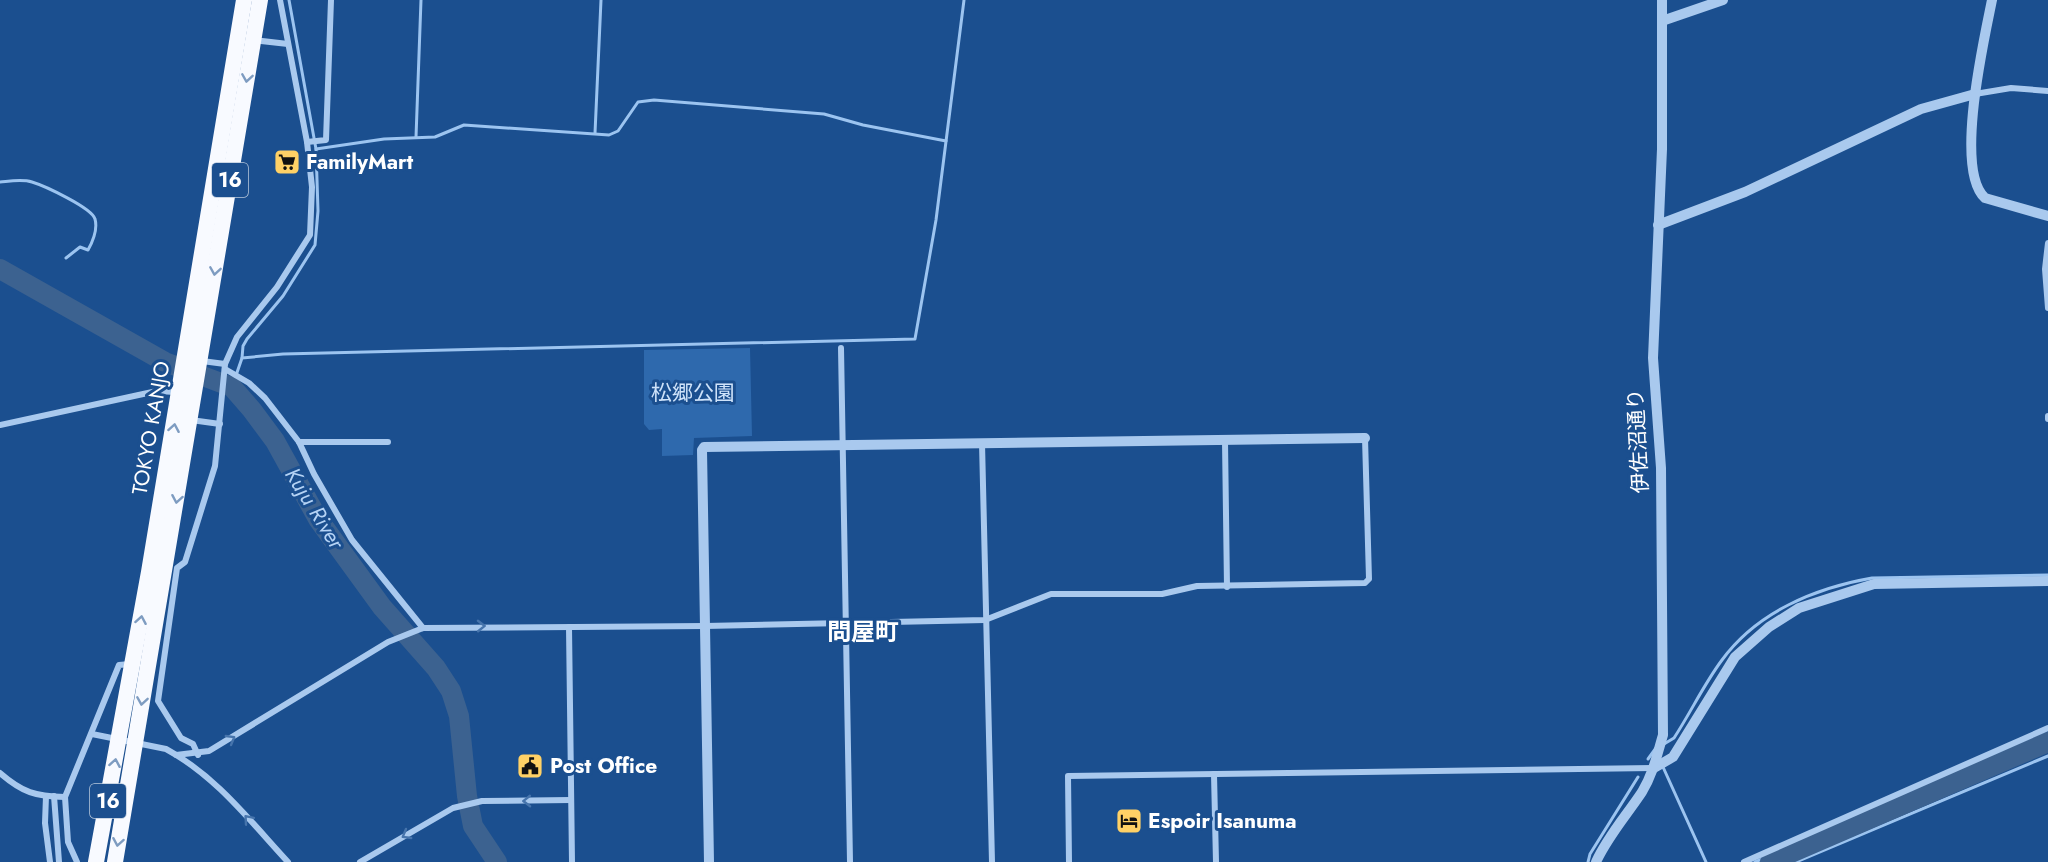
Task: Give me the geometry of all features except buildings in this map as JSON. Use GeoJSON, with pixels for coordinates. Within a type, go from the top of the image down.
{"type":"FeatureCollection","features":[{"type":"Feature","properties":{"kind":"highway","name":"TOKYO KANJO"},"geometry":{"type":"LineString","coordinates":[[96,862],[170,572],[190,420],[193,359],[244,0]]}},
{"type":"Feature","properties":{"kind":"highway","name":"TOKYO KANJO"},"geometry":{"type":"LineString","coordinates":[[115,862],[133,664],[180,393],[193,359],[260,0]]}},
{"type":"Feature","properties":{"kind":"street"},"geometry":{"type":"LineString","coordinates":[[198,754],[193,744],[181,738],[158,701],[170,572],[185,562],[215,466],[225,366],[237,337],[277,287],[310,235],[312,187],[307,142],[280,0]]}},
{"type":"Feature","properties":{"kind":"street"},"geometry":{"type":"LineString","coordinates":[[307,142],[326,140],[331,0]]}},
{"type":"Feature","properties":{"kind":"street","name":"伊佐沼通り"},"geometry":{"type":"LineString","coordinates":[[1596,862],[1605,842],[1642,791],[1654,768],[1663,735],[1661,468],[1653,358],[1662,150],[1662,0]]}},
{"type":"Feature","properties":{"kind":"street"},"geometry":{"type":"LineString","coordinates":[[1662,21],[1722,0]]}},
{"type":"Feature","properties":{"kind":"street"},"geometry":{"type":"LineString","coordinates":[[1992,0],[1976,94],[1971,146],[1973,179],[1980,194],[1985,198],[2048,216]]}},
{"type":"Feature","properties":{"kind":"street"},"geometry":{"type":"LineString","coordinates":[[254,40],[288,44]]}},
{"type":"Feature","properties":{"kind":"street"},"geometry":{"type":"LineString","coordinates":[[1658,225],[1745,192],[1921,109],[1976,94],[2011,88],[2048,91]]}},
{"type":"Feature","properties":{"kind":"street"},"geometry":{"type":"LineString","coordinates":[[2048,243],[2045,269],[2048,308]]}},
{"type":"Feature","properties":{"kind":"street"},"geometry":{"type":"LineString","coordinates":[[841,348],[850,862]]}},
{"type":"Feature","properties":{"kind":"street"},"geometry":{"type":"LineString","coordinates":[[193,359],[225,366],[265,398],[299,442],[314,474],[352,540],[423,628]]}},
{"type":"Feature","properties":{"kind":"street"},"geometry":{"type":"LineString","coordinates":[[0,425],[158,391],[180,393]]}},
{"type":"Feature","properties":{"kind":"street"},"geometry":{"type":"LineString","coordinates":[[190,420],[220,424]]}},
{"type":"Feature","properties":{"kind":"street"},"geometry":{"type":"LineString","coordinates":[[176,755],[198,754],[229,740],[391,641],[423,628],[705,626],[985,620],[1051,594],[1162,594],[1197,586],[1365,583],[1369,579],[1365,438],[704,447],[702,450],[705,626],[709,862]]}},
{"type":"Feature","properties":{"kind":"street"},"geometry":{"type":"LineString","coordinates":[[1225,441],[1227,587]]}},
{"type":"Feature","properties":{"kind":"street"},"geometry":{"type":"LineString","coordinates":[[299,442],[388,442]]}},
{"type":"Feature","properties":{"kind":"street"},"geometry":{"type":"LineString","coordinates":[[982,443],[992,862]]}},
{"type":"Feature","properties":{"kind":"street"},"geometry":{"type":"LineString","coordinates":[[1069,862],[1068,776],[1654,768],[1673,757],[1735,657],[1769,627],[1799,608],[1874,584],[2048,581]]}},
{"type":"Feature","properties":{"kind":"street"},"geometry":{"type":"LineString","coordinates":[[569,627],[572,862]]}},
{"type":"Feature","properties":{"kind":"street"},"geometry":{"type":"LineString","coordinates":[[77,862],[68,842],[66,797],[119,665],[133,664]]}},
{"type":"Feature","properties":{"kind":"street"},"geometry":{"type":"LineString","coordinates":[[1744,862],[2048,728]]}},
{"type":"Feature","properties":{"kind":"street"},"geometry":{"type":"LineString","coordinates":[[92,734],[166,749],[176,755],[219,786],[288,862]]}},
{"type":"Feature","properties":{"kind":"street"},"geometry":{"type":"LineString","coordinates":[[0,773],[18,788],[31,794],[66,797]]}},
{"type":"Feature","properties":{"kind":"street"},"geometry":{"type":"LineString","coordinates":[[1214,774],[1216,862]]}},
{"type":"Feature","properties":{"kind":"street"},"geometry":{"type":"LineString","coordinates":[[46,796],[45,823],[50,862]]}},
{"type":"Feature","properties":{"kind":"street"},"geometry":{"type":"LineString","coordinates":[[54,796],[59,862]]}},
{"type":"Feature","properties":{"kind":"street"},"geometry":{"type":"LineString","coordinates":[[360,862],[453,808],[482,801],[571,800]]}},
{"type":"Feature","properties":{"kind":"green space","name":"松郷公園"},"geometry":{"type":"Polygon","coordinates":[[[750,348],[752,436],[694,438],[693,455],[662,456],[662,429],[649,430],[644,424],[644,350],[750,348]]]}},
{"type":"Feature","properties":{"kind":"waterway"},"geometry":{"type":"LineString","coordinates":[[242,358],[243,346],[247,339],[283,296],[315,245],[318,211],[316,149],[289,0]]}},
{"type":"Feature","properties":{"kind":"waterway"},"geometry":{"type":"LineString","coordinates":[[416,137],[421,0]]}},
{"type":"Feature","properties":{"kind":"waterway"},"geometry":{"type":"LineString","coordinates":[[595,133],[601,0]]}},
{"type":"Feature","properties":{"kind":"waterway"},"geometry":{"type":"LineString","coordinates":[[232,387],[242,358],[283,354],[915,339],[936,220],[964,0]]}},
{"type":"Feature","properties":{"kind":"waterway"},"geometry":{"type":"LineString","coordinates":[[316,149],[384,139],[435,137],[464,125],[609,135],[618,131],[638,102],[654,100],[824,114],[863,125],[946,141]]}},
{"type":"Feature","properties":{"kind":"waterway"},"geometry":{"type":"LineString","coordinates":[[0,182],[20,180],[32,182],[67,198],[92,214],[96,227],[88,250],[80,247],[66,258]]}},
{"type":"Feature","properties":{"kind":"waterway","name":"Kuju River"},"geometry":{"type":"LineString","coordinates":[[0,269],[165,362],[232,387],[252,410],[275,441],[318,519],[382,607],[436,668],[451,691],[459,716],[467,796],[473,826],[497,862]]}},
{"type":"Feature","properties":{"kind":"waterway"},"geometry":{"type":"LineString","coordinates":[[1664,744],[1674,738],[1715,669],[1736,643],[1770,616],[1809,596],[1829,588],[1872,578],[2048,575]]}},
{"type":"Feature","properties":{"kind":"waterway"},"geometry":{"type":"LineString","coordinates":[[1755,862],[2048,736]]}},
{"type":"Feature","properties":{"kind":"waterway"},"geometry":{"type":"LineString","coordinates":[[1770,862],[2048,742]]}},
{"type":"Feature","properties":{"kind":"waterway"},"geometry":{"type":"LineString","coordinates":[[1648,759],[1656,748]]}},
{"type":"Feature","properties":{"kind":"waterway"},"geometry":{"type":"LineString","coordinates":[[1796,862],[2048,756]]}},
{"type":"Feature","properties":{"kind":"waterway"},"geometry":{"type":"LineString","coordinates":[[1663,767],[1706,862]]}},
{"type":"Feature","properties":{"kind":"waterway"},"geometry":{"type":"LineString","coordinates":[[1588,862],[1590,854],[1638,777]]}},
{"type":"Feature","properties":{"kind":"place","name":"FamilyMart"},"geometry":{"type":"Point","coordinates":[287,162]}},
{"type":"Feature","properties":{"kind":"place","name":"Post Office"},"geometry":{"type":"Point","coordinates":[530,766]}},
{"type":"Feature","properties":{"kind":"place","name":"Espoir Isanuma"},"geometry":{"type":"Point","coordinates":[1129,821]}},
{"type":"Feature","properties":{"kind":"district","name":"問屋町"},"geometry":{"type":"Point","coordinates":[863,632]}}]}
